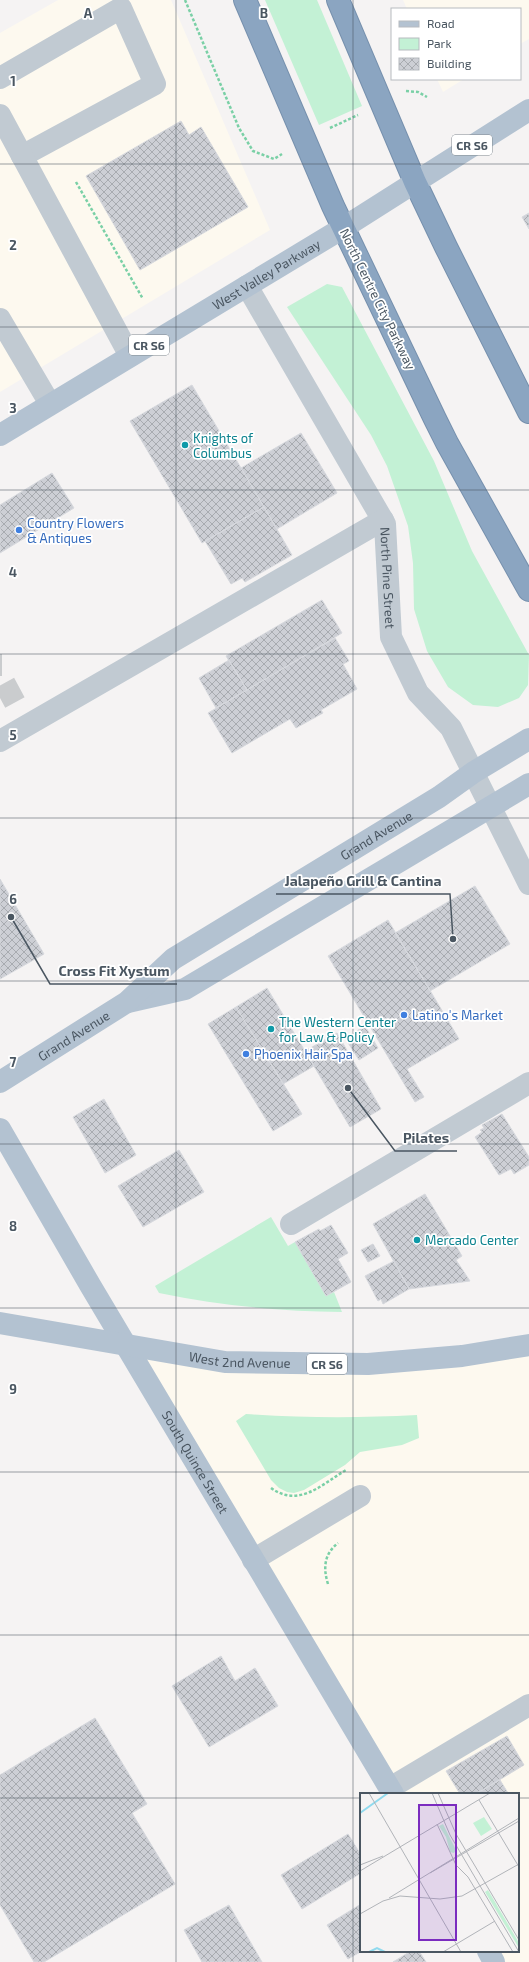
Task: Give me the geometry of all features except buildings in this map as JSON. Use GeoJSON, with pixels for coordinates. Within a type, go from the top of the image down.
{"type":"FeatureCollection","features":[{"type":"Feature","properties":{"kind":"highway","name":"North Centre City Parkway"},"geometry":{"type":"LineString","coordinates":[[245,0],[343,228],[447,443],[529,590]]}},
{"type":"Feature","properties":{"kind":"highway"},"geometry":{"type":"LineString","coordinates":[[338,0],[415,182],[529,412]]}},
{"type":"Feature","properties":{"kind":"main road","name":"West Valley Parkway"},"geometry":{"type":"LineString","coordinates":[[0,435],[343,228],[529,110]]}},
{"type":"Feature","properties":{"kind":"main road","name":"Grand Avenue"},"geometry":{"type":"LineString","coordinates":[[0,1082],[127,1002],[174,959],[439,797],[474,772],[529,739]]}},
{"type":"Feature","properties":{"kind":"main road","name":"Grand Avenue"},"geometry":{"type":"LineString","coordinates":[[127,1002],[186,989],[529,784]]}},
{"type":"Feature","properties":{"kind":"main road","name":"South Quince Street"},"geometry":{"type":"LineString","coordinates":[[0,1129],[252,1560],[391,1791]]}},
{"type":"Feature","properties":{"kind":"main road","name":"West 2nd Avenue"},"geometry":{"type":"LineString","coordinates":[[0,1323],[225,1362],[296,1364],[395,1362],[462,1356],[529,1345]]}},
{"type":"Feature","properties":{"kind":"main road"},"geometry":{"type":"LineString","coordinates":[[489,1952],[494,1962]]}},
{"type":"Feature","properties":{"kind":"street"},"geometry":{"type":"LineString","coordinates":[[0,78],[121,8],[154,84],[22,156]]}},
{"type":"Feature","properties":{"kind":"street"},"geometry":{"type":"LineString","coordinates":[[0,114],[130,356]]}},
{"type":"Feature","properties":{"kind":"street","name":"North Pine Street"},"geometry":{"type":"LineString","coordinates":[[247,286],[385,524],[391,637],[418,693],[451,728],[529,884]]}},
{"type":"Feature","properties":{"kind":"street"},"geometry":{"type":"LineString","coordinates":[[0,319],[50,404]]}},
{"type":"Feature","properties":{"kind":"street"},"geometry":{"type":"LineString","coordinates":[[0,741],[383,520]]}},
{"type":"Feature","properties":{"kind":"street"},"geometry":{"type":"LineString","coordinates":[[291,1224],[529,1083]]}},
{"type":"Feature","properties":{"kind":"street"},"geometry":{"type":"LineString","coordinates":[[252,1560],[360,1496]]}},
{"type":"Feature","properties":{"kind":"street"},"geometry":{"type":"LineString","coordinates":[[391,1791],[529,1705]]}},
{"type":"Feature","properties":{"kind":"path"},"geometry":{"type":"LineString","coordinates":[[76,182],[143,299]]}},
{"type":"Feature","properties":{"kind":"path"},"geometry":{"type":"LineString","coordinates":[[271,1488],[286,1496],[299,1496],[308,1493],[346,1470]]}},
{"type":"Feature","properties":{"kind":"path"},"geometry":{"type":"LineString","coordinates":[[328,1584],[325,1568],[328,1554],[337,1544],[344,1540]]}},
{"type":"Feature","properties":{"kind":"shaded area"},"geometry":{"type":"Polygon","coordinates":[[[58,0],[171,0],[270,230],[0,392],[0,33],[58,0]]]}},
{"type":"Feature","properties":{"kind":"shaded area"},"geometry":{"type":"Polygon","coordinates":[[[403,0],[529,0],[529,39],[521,43],[521,8],[407,8],[403,0]]]}},
{"type":"Feature","properties":{"kind":"shaded area"},"geometry":{"type":"Polygon","coordinates":[[[437,80],[462,80],[443,92],[437,80]]]}},
{"type":"Feature","properties":{"kind":"shaded area"},"geometry":{"type":"Polygon","coordinates":[[[126,1345],[225,1362],[529,1345],[529,1962],[494,1962],[489,1952],[519,1952],[519,1793],[392,1793],[126,1345]]]}},
{"type":"Feature","properties":{"kind":"green space"},"geometry":{"type":"Polygon","coordinates":[[[265,0],[317,0],[362,106],[319,125],[265,0]]]}},
{"type":"Feature","properties":{"kind":"green space"},"geometry":{"type":"Polygon","coordinates":[[[327,284],[342,287],[434,461],[472,551],[529,655],[528,685],[519,698],[498,707],[473,705],[448,687],[427,651],[414,609],[413,563],[408,526],[387,466],[371,435],[287,307],[327,284]]]}},
{"type":"Feature","properties":{"kind":"green space"},"geometry":{"type":"Polygon","coordinates":[[[271,1217],[288,1246],[295,1242],[326,1296],[334,1292],[342,1312],[250,1307],[182,1298],[159,1293],[155,1286],[271,1217]]]}},
{"type":"Feature","properties":{"kind":"green space"},"geometry":{"type":"Polygon","coordinates":[[[246,1414],[332,1417],[417,1415],[419,1438],[402,1445],[360,1452],[345,1465],[304,1490],[294,1493],[287,1492],[279,1488],[271,1480],[236,1421],[246,1414]]]}},
{"type":"Feature","properties":{"kind":"tunnel"},"geometry":{"type":"LineString","coordinates":[[0,698],[24,685]]}},
{"type":"Feature","properties":{"kind":"place","name":"Knights of Columbus"},"geometry":{"type":"Point","coordinates":[185,445]}},
{"type":"Feature","properties":{"kind":"place","name":"Country Flowers & Antiques"},"geometry":{"type":"Point","coordinates":[19,530]}},
{"type":"Feature","properties":{"kind":"place","name":"Cross Fit Xystum"},"geometry":{"type":"Point","coordinates":[11,917]}},
{"type":"Feature","properties":{"kind":"place","name":"Jalapeño Grill & Cantina"},"geometry":{"type":"Point","coordinates":[453,939]}},
{"type":"Feature","properties":{"kind":"place","name":"Latino's Market"},"geometry":{"type":"Point","coordinates":[404,1015]}},
{"type":"Feature","properties":{"kind":"place","name":"The Western Center for Law & Policy"},"geometry":{"type":"Point","coordinates":[271,1029]}},
{"type":"Feature","properties":{"kind":"place","name":"Phoenix Hair Spa"},"geometry":{"type":"Point","coordinates":[246,1054]}},
{"type":"Feature","properties":{"kind":"place","name":"Pilates"},"geometry":{"type":"Point","coordinates":[348,1088]}},
{"type":"Feature","properties":{"kind":"place","name":"Mercado Center"},"geometry":{"type":"Point","coordinates":[417,1240]}}]}
